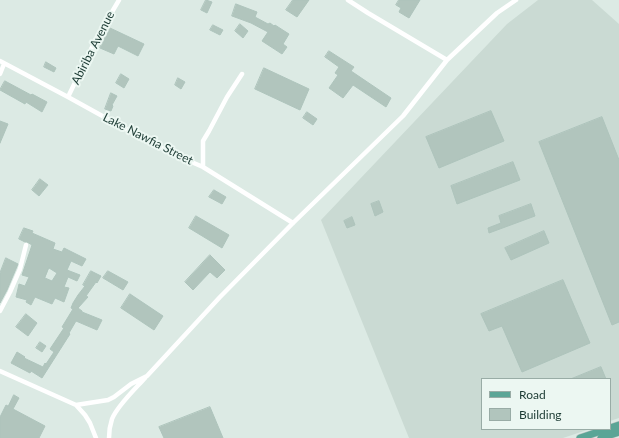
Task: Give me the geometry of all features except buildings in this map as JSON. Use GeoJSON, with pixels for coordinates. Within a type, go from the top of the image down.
{"type":"FeatureCollection","features":[{"type":"Feature","properties":{"kind":"main road"},"geometry":{"type":"LineString","coordinates":[[580,438],[603,430]]}},
{"type":"Feature","properties":{"kind":"main road"},"geometry":{"type":"LineString","coordinates":[[601,438],[619,432]]}},
{"type":"Feature","properties":{"kind":"street","name":"Abiriba Avenue"},"geometry":{"type":"LineString","coordinates":[[68,97],[96,39],[118,0]]}},
{"type":"Feature","properties":{"kind":"street"},"geometry":{"type":"LineString","coordinates":[[348,0],[448,60]]}},
{"type":"Feature","properties":{"kind":"street"},"geometry":{"type":"LineString","coordinates":[[109,438],[114,416],[147,376],[293,223],[403,116],[448,60],[497,13],[516,0]]}},
{"type":"Feature","properties":{"kind":"street","name":"Lake Nawfia Street"},"geometry":{"type":"LineString","coordinates":[[2,63],[144,139],[203,167],[293,223]]}},
{"type":"Feature","properties":{"kind":"street"},"geometry":{"type":"LineString","coordinates":[[0,74],[2,63]]}},
{"type":"Feature","properties":{"kind":"street"},"geometry":{"type":"LineString","coordinates":[[203,167],[203,141],[227,97],[242,74]]}},
{"type":"Feature","properties":{"kind":"street"},"geometry":{"type":"LineString","coordinates":[[0,311],[20,269],[26,245]]}},
{"type":"Feature","properties":{"kind":"street"},"geometry":{"type":"LineString","coordinates":[[0,371],[76,405],[86,415],[96,438]]}},
{"type":"Feature","properties":{"kind":"street"},"geometry":{"type":"LineString","coordinates":[[76,405],[108,400],[131,384],[147,376]]}},
{"type":"Feature","properties":{"kind":"shaded area"},"geometry":{"type":"Polygon","coordinates":[[[538,0],[592,0],[619,24],[619,418],[611,421],[611,378],[481,378],[481,430],[587,430],[563,438],[409,438],[321,220],[507,24],[538,0]]]}}]}
